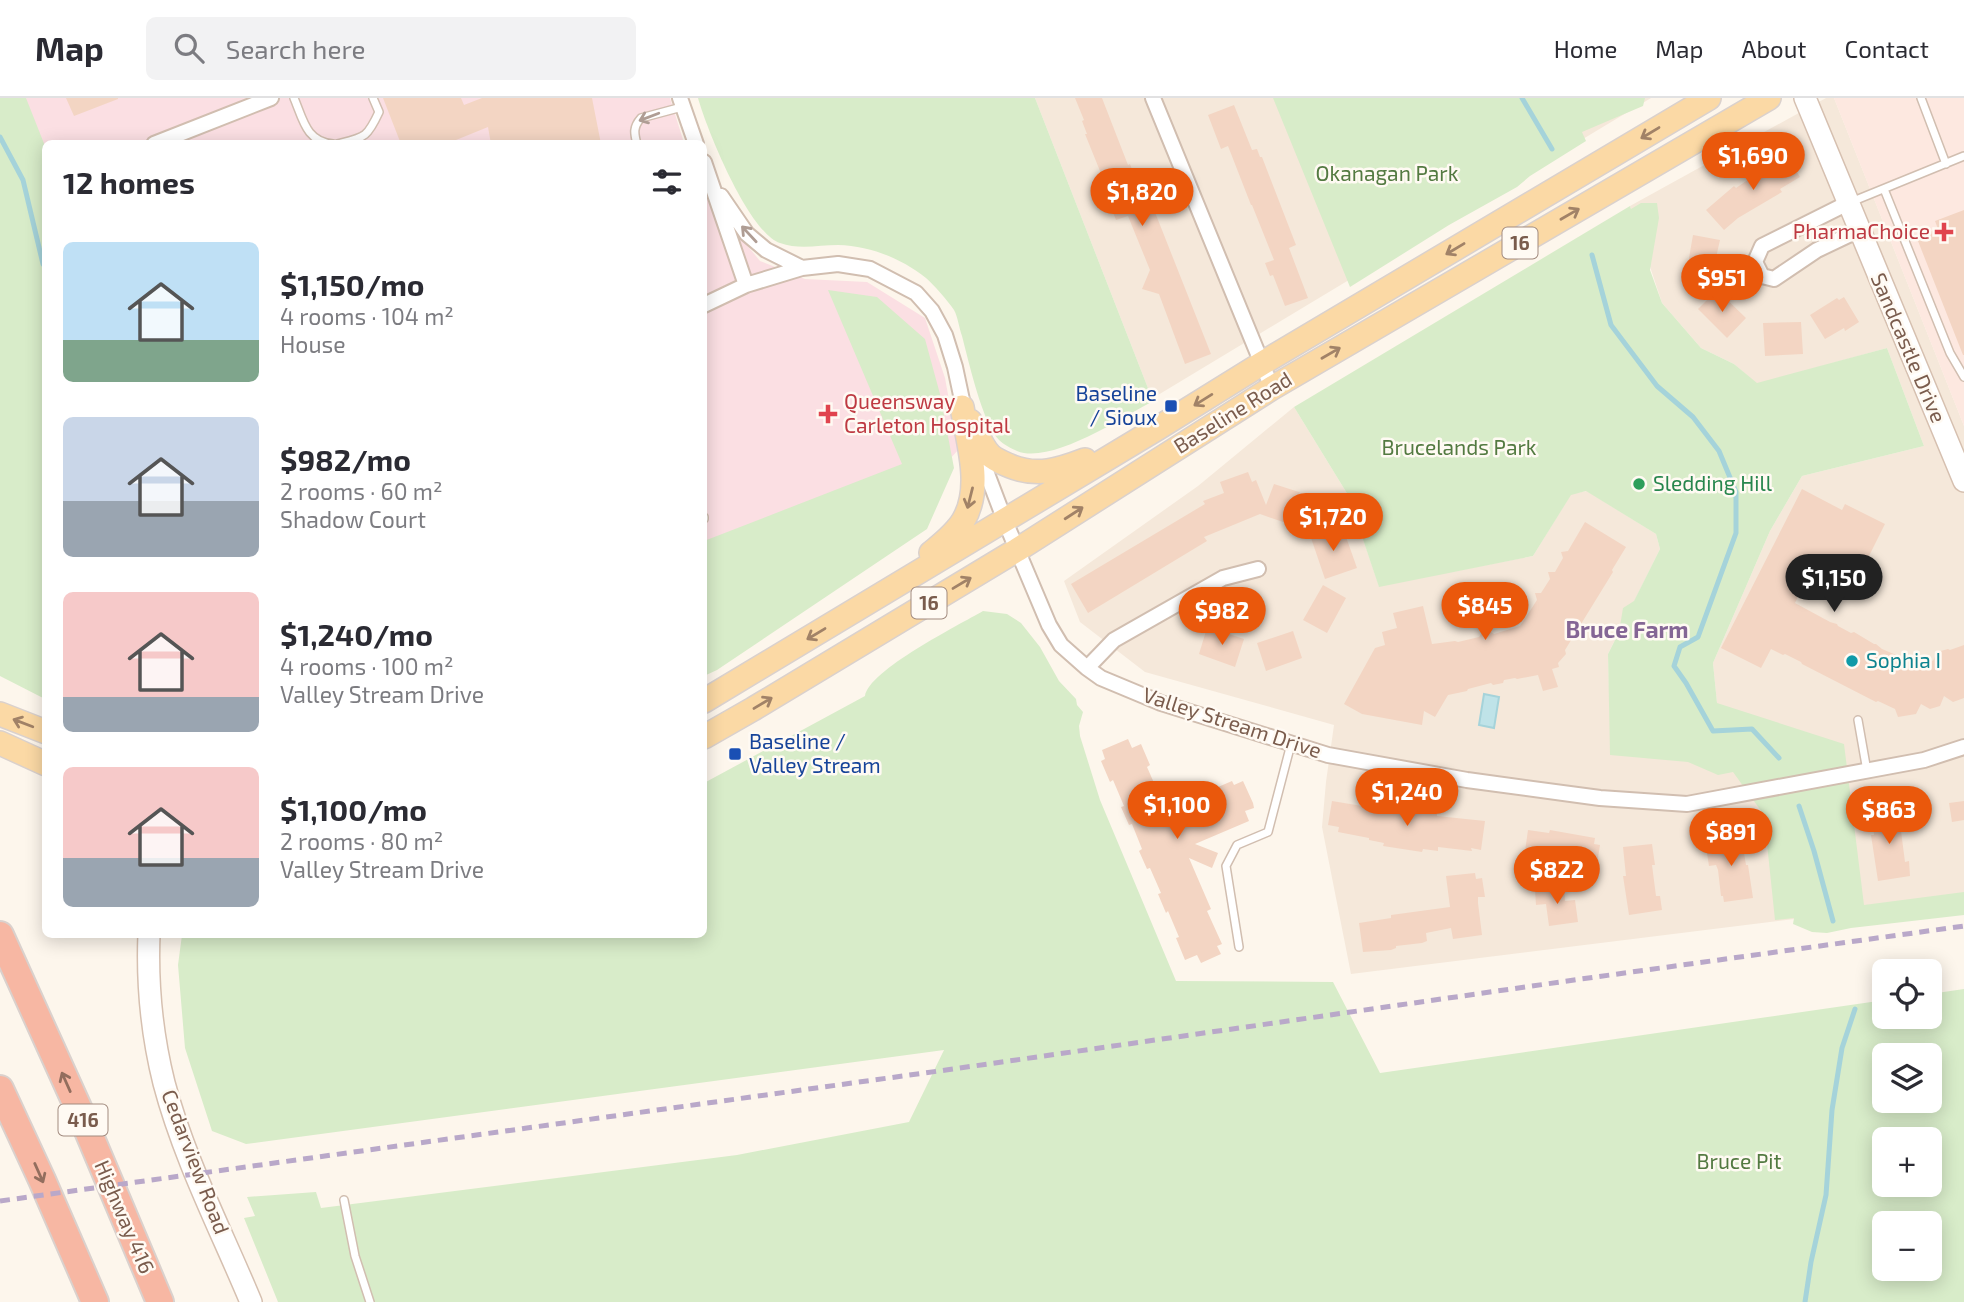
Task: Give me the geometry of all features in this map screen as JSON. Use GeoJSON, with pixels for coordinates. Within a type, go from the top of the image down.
{"type":"FeatureCollection","features":[{"type":"Feature","properties":{"kind":"highway","name":"Highway 416"},"geometry":{"type":"LineString","coordinates":[[1,936],[80,1112],[160,1302]]}},
{"type":"Feature","properties":{"kind":"highway"},"geometry":{"type":"LineString","coordinates":[[0,1089],[94,1302]]}},
{"type":"Feature","properties":{"kind":"main road","name":"Baseline Road"},"geometry":{"type":"LineString","coordinates":[[707,699],[1261,364],[1709,98]]}},
{"type":"Feature","properties":{"kind":"main road","name":"Baseline Road"},"geometry":{"type":"LineString","coordinates":[[707,735],[1017,550],[1272,388],[1769,98]]}},
{"type":"Feature","properties":{"kind":"main road"},"geometry":{"type":"LineString","coordinates":[[962,407],[989,454],[1021,471],[1045,472],[1063,469],[1144,436]]}},
{"type":"Feature","properties":{"kind":"main road"},"geometry":{"type":"LineString","coordinates":[[874,598],[950,538],[964,520],[973,496],[974,481],[962,407]]}},
{"type":"Feature","properties":{"kind":"main road"},"geometry":{"type":"LineString","coordinates":[[0,714],[42,730]]}},
{"type":"Feature","properties":{"kind":"main road"},"geometry":{"type":"LineString","coordinates":[[0,743],[42,762]]}},
{"type":"Feature","properties":{"kind":"street"},"geometry":{"type":"LineString","coordinates":[[164,140],[271,98]]}},
{"type":"Feature","properties":{"kind":"street"},"geometry":{"type":"LineString","coordinates":[[1153,98],[1272,388]]}},
{"type":"Feature","properties":{"kind":"street","name":"Sandcastle Drive"},"geometry":{"type":"LineString","coordinates":[[1805,98],[1964,481]]}},
{"type":"Feature","properties":{"kind":"street"},"geometry":{"type":"LineString","coordinates":[[681,102],[695,140]]}},
{"type":"Feature","properties":{"kind":"street"},"geometry":{"type":"LineString","coordinates":[[707,170],[746,285]]}},
{"type":"Feature","properties":{"kind":"street"},"geometry":{"type":"LineString","coordinates":[[712,184],[747,234],[766,250],[802,268]]}},
{"type":"Feature","properties":{"kind":"street"},"geometry":{"type":"LineString","coordinates":[[1848,203],[1762,246],[1755,262],[1762,276],[1774,279],[1817,250],[1859,230]]}},
{"type":"Feature","properties":{"kind":"street","name":"Valley Stream Drive"},"geometry":{"type":"LineString","coordinates":[[707,304],[746,285],[802,268],[838,264],[870,269],[916,293],[932,311],[945,335],[955,367],[962,407],[1004,521],[1049,625],[1061,645],[1101,678],[1161,703],[1328,755],[1467,780],[1600,798],[1687,804],[1924,760],[1964,747]]}},
{"type":"Feature","properties":{"kind":"street"},"geometry":{"type":"LineString","coordinates":[[1087,668],[1114,640],[1223,578],[1258,569]]}},
{"type":"Feature","properties":{"kind":"street","name":"Cedarview Road"},"geometry":{"type":"LineString","coordinates":[[149,938],[151,1013],[164,1081],[187,1153],[251,1302]]}},
{"type":"Feature","properties":{"kind":"lane"},"geometry":{"type":"LineString","coordinates":[[294,98],[310,136],[317,140]]}},
{"type":"Feature","properties":{"kind":"lane"},"geometry":{"type":"LineString","coordinates":[[353,140],[362,138],[372,129],[379,112],[373,98]]}},
{"type":"Feature","properties":{"kind":"lane"},"geometry":{"type":"LineString","coordinates":[[1921,98],[1946,164]]}},
{"type":"Feature","properties":{"kind":"lane"},"geometry":{"type":"LineString","coordinates":[[636,140],[634,131],[641,118],[681,102]]}},
{"type":"Feature","properties":{"kind":"lane"},"geometry":{"type":"LineString","coordinates":[[1848,203],[1964,156]]}},
{"type":"Feature","properties":{"kind":"lane"},"geometry":{"type":"LineString","coordinates":[[1884,189],[1950,353],[1964,377]]}},
{"type":"Feature","properties":{"kind":"lane"},"geometry":{"type":"LineString","coordinates":[[1858,720],[1867,771]]}},
{"type":"Feature","properties":{"kind":"lane"},"geometry":{"type":"LineString","coordinates":[[1239,947],[1226,866],[1237,845],[1268,832],[1291,743]]}},
{"type":"Feature","properties":{"kind":"lane"},"geometry":{"type":"LineString","coordinates":[[344,1200],[355,1256],[370,1302]]}},
{"type":"Feature","properties":{"kind":"shaded area"},"geometry":{"type":"Polygon","coordinates":[[[0,98],[670,98],[683,140],[42,140],[42,255],[0,98]]]}},
{"type":"Feature","properties":{"kind":"shaded area"},"geometry":{"type":"Polygon","coordinates":[[[1035,98],[1651,98],[1158,395],[1153,401],[1035,98]]]}},
{"type":"Feature","properties":{"kind":"shaded area"},"geometry":{"type":"Polygon","coordinates":[[[1826,98],[1834,98],[1964,426],[1964,898],[1351,974],[1322,827],[1334,725],[1145,672],[1080,622],[1064,581],[1198,486],[1294,407],[1348,495],[1379,586],[1533,556],[1571,494],[1587,491],[1656,534],[1660,549],[1608,654],[1611,755],[1841,744],[1717,704],[1713,663],[1770,531],[1802,476],[1924,446],[1887,348],[1757,384],[1734,364],[1701,348],[1662,303],[1630,206],[1826,98]]]}},
{"type":"Feature","properties":{"kind":"shaded area"},"geometry":{"type":"Polygon","coordinates":[[[1834,98],[1964,98],[1964,426],[1834,98]]]}},
{"type":"Feature","properties":{"kind":"shaded area","name":"Queensway Carleton Hospital"},"geometry":{"type":"Polygon","coordinates":[[[707,197],[760,261],[805,279],[867,282],[925,318],[945,378],[958,450],[923,489],[707,573],[707,197]]]}},
{"type":"Feature","properties":{"kind":"green space"},"geometry":{"type":"Polygon","coordinates":[[[0,98],[26,98],[43,140],[42,697],[0,676],[0,98]]]}},
{"type":"Feature","properties":{"kind":"green space"},"geometry":{"type":"Polygon","coordinates":[[[698,98],[1035,98],[1153,401],[1106,428],[1067,446],[1031,454],[1005,445],[987,421],[957,316],[941,293],[916,271],[885,254],[850,246],[787,245],[768,235],[755,221],[731,179],[698,98]]]}},
{"type":"Feature","properties":{"kind":"green space","name":"Okanagan Park"},"geometry":{"type":"Polygon","coordinates":[[[1273,98],[1645,98],[1643,106],[1582,132],[1586,141],[1517,187],[1449,225],[1350,287],[1273,98]]]}},
{"type":"Feature","properties":{"kind":"green space","name":"Brucelands Park"},"geometry":{"type":"Polygon","coordinates":[[[1641,203],[1657,203],[1659,218],[1650,270],[1662,303],[1701,348],[1734,364],[1757,383],[1887,348],[1924,446],[1802,476],[1770,531],[1713,663],[1717,703],[1844,744],[1864,905],[1964,892],[1964,915],[1827,933],[1812,932],[1793,924],[1794,918],[1775,920],[1764,815],[1733,772],[1718,775],[1688,762],[1610,755],[1608,654],[1619,632],[1623,608],[1634,601],[1660,549],[1656,534],[1586,491],[1571,495],[1533,556],[1379,587],[1348,495],[1294,407],[1630,206],[1631,209],[1641,203]]]}},
{"type":"Feature","properties":{"kind":"green space"},"geometry":{"type":"Polygon","coordinates":[[[828,290],[877,297],[925,339],[940,394],[954,468],[927,529],[707,675],[707,540],[902,464],[828,290]]]}},
{"type":"Feature","properties":{"kind":"green space","name":"Bruce Pit"},"geometry":{"type":"Polygon","coordinates":[[[983,611],[1007,614],[1021,623],[1083,712],[1079,726],[1080,736],[1100,800],[1176,981],[1333,982],[1380,1073],[1872,1002],[1872,1029],[1942,1029],[1942,992],[1964,989],[1964,1302],[278,1302],[244,1218],[255,1216],[247,1197],[316,1192],[321,1208],[737,1155],[909,1122],[944,1050],[246,1144],[212,1131],[185,1048],[178,965],[182,938],[707,938],[707,781],[865,696],[870,685],[898,661],[983,611]]]}},
{"type":"Feature","properties":{"kind":"water"},"geometry":{"type":"Polygon","coordinates":[[[1484,694],[1499,697],[1494,728],[1479,725],[1484,694]]]}},
{"type":"Feature","properties":{"kind":"building"},"geometry":{"type":"Polygon","coordinates":[[[66,98],[118,98],[118,99],[74,116],[66,98]]]}},
{"type":"Feature","properties":{"kind":"building"},"geometry":{"type":"Polygon","coordinates":[[[383,98],[461,98],[464,105],[482,98],[592,98],[600,140],[490,140],[488,127],[456,140],[399,140],[383,98]]]}},
{"type":"Feature","properties":{"kind":"building"},"geometry":{"type":"Polygon","coordinates":[[[1075,98],[1102,98],[1141,194],[1147,192],[1211,354],[1185,364],[1159,294],[1142,289],[1150,270],[1128,216],[1116,220],[1099,177],[1102,176],[1085,134],[1084,120],[1075,98]]]}},
{"type":"Feature","properties":{"kind":"building"},"geometry":{"type":"Polygon","coordinates":[[[1234,105],[1252,150],[1257,149],[1262,157],[1296,245],[1289,248],[1308,298],[1285,306],[1273,275],[1270,276],[1265,263],[1274,260],[1252,205],[1228,146],[1221,149],[1208,115],[1234,105]]]}},
{"type":"Feature","properties":{"kind":"building"},"geometry":{"type":"Polygon","coordinates":[[[1786,154],[1800,177],[1724,230],[1706,210],[1734,186],[1736,188],[1786,154]]]}},
{"type":"Feature","properties":{"kind":"building"},"geometry":{"type":"Polygon","coordinates":[[[1964,210],[1963,355],[1916,236],[1938,229],[1935,221],[1964,210]]]}},
{"type":"Feature","properties":{"kind":"building"},"geometry":{"type":"Polygon","coordinates":[[[1693,235],[1720,240],[1715,262],[1715,280],[1688,279],[1693,235]]]}},
{"type":"Feature","properties":{"kind":"building"},"geometry":{"type":"Polygon","coordinates":[[[1717,290],[1746,318],[1727,338],[1698,309],[1717,290]]]}},
{"type":"Feature","properties":{"kind":"building"},"geometry":{"type":"Polygon","coordinates":[[[1844,297],[1859,322],[1825,339],[1810,315],[1837,298],[1839,300],[1844,297]]]}},
{"type":"Feature","properties":{"kind":"building"},"geometry":{"type":"Polygon","coordinates":[[[1801,322],[1803,354],[1765,356],[1763,323],[1801,322]]]}},
{"type":"Feature","properties":{"kind":"building"},"geometry":{"type":"Polygon","coordinates":[[[1248,472],[1252,482],[1256,480],[1266,505],[1274,484],[1299,492],[1316,502],[1300,531],[1260,514],[1204,537],[1207,541],[1088,613],[1071,584],[1205,504],[1203,501],[1224,493],[1220,482],[1248,472]]]}},
{"type":"Feature","properties":{"kind":"building"},"geometry":{"type":"Polygon","coordinates":[[[1802,489],[1842,510],[1845,504],[1885,524],[1850,594],[1809,573],[1795,603],[1910,661],[1924,656],[1933,661],[1937,652],[1964,645],[1964,698],[1953,702],[1944,696],[1940,706],[1930,709],[1921,704],[1916,714],[1898,717],[1895,709],[1876,702],[1785,654],[1771,649],[1761,668],[1721,648],[1802,489]]]}},
{"type":"Feature","properties":{"kind":"building"},"geometry":{"type":"Polygon","coordinates":[[[1585,522],[1626,547],[1565,650],[1566,654],[1558,663],[1559,667],[1552,669],[1558,687],[1543,691],[1538,675],[1468,689],[1448,695],[1435,717],[1424,711],[1422,725],[1362,714],[1344,704],[1375,648],[1385,645],[1382,632],[1397,628],[1393,613],[1423,606],[1432,644],[1458,642],[1520,626],[1537,600],[1535,593],[1541,593],[1550,579],[1548,572],[1555,572],[1563,558],[1561,552],[1568,551],[1585,522]]]}},
{"type":"Feature","properties":{"kind":"building"},"geometry":{"type":"Polygon","coordinates":[[[1335,527],[1338,536],[1345,534],[1357,568],[1325,579],[1310,535],[1335,527]]]}},
{"type":"Feature","properties":{"kind":"building"},"geometry":{"type":"Polygon","coordinates":[[[1323,585],[1346,598],[1327,633],[1303,620],[1323,585]]]}},
{"type":"Feature","properties":{"kind":"building"},"geometry":{"type":"Polygon","coordinates":[[[1211,628],[1244,639],[1235,667],[1199,654],[1206,631],[1211,628]]]}},
{"type":"Feature","properties":{"kind":"building"},"geometry":{"type":"Polygon","coordinates":[[[1293,631],[1302,658],[1266,671],[1257,643],[1293,631]]]}},
{"type":"Feature","properties":{"kind":"building"},"geometry":{"type":"Polygon","coordinates":[[[1128,739],[1132,748],[1141,744],[1150,765],[1147,767],[1164,799],[1177,805],[1186,801],[1187,804],[1232,781],[1234,785],[1243,781],[1253,803],[1254,808],[1245,811],[1249,821],[1195,844],[1218,853],[1212,868],[1189,858],[1211,909],[1207,911],[1222,944],[1217,946],[1221,954],[1201,963],[1197,955],[1185,960],[1176,938],[1179,937],[1158,894],[1161,893],[1139,851],[1142,849],[1132,824],[1129,825],[1113,780],[1110,782],[1101,761],[1105,759],[1102,750],[1128,739]]]}},
{"type":"Feature","properties":{"kind":"building"},"geometry":{"type":"Polygon","coordinates":[[[1332,801],[1380,809],[1381,805],[1437,813],[1437,816],[1485,821],[1481,850],[1438,847],[1438,851],[1423,849],[1422,852],[1383,846],[1384,843],[1369,838],[1338,832],[1339,827],[1328,825],[1332,801]]]}},
{"type":"Feature","properties":{"kind":"building"},"geometry":{"type":"Polygon","coordinates":[[[1964,801],[1964,820],[1952,822],[1949,803],[1964,801]]]}},
{"type":"Feature","properties":{"kind":"building"},"geometry":{"type":"Polygon","coordinates":[[[1900,809],[1905,862],[1909,861],[1910,876],[1878,881],[1871,835],[1874,835],[1871,813],[1900,809]]]}},
{"type":"Feature","properties":{"kind":"building"},"geometry":{"type":"Polygon","coordinates":[[[1528,830],[1549,833],[1550,830],[1595,838],[1594,844],[1600,845],[1596,871],[1524,858],[1528,830]]]}},
{"type":"Feature","properties":{"kind":"building"},"geometry":{"type":"Polygon","coordinates":[[[1741,835],[1753,898],[1724,902],[1718,870],[1716,865],[1709,866],[1706,847],[1713,846],[1712,839],[1741,835]]]}},
{"type":"Feature","properties":{"kind":"building"},"geometry":{"type":"Polygon","coordinates":[[[1652,844],[1656,896],[1660,896],[1662,910],[1629,915],[1623,876],[1626,876],[1623,847],[1652,844]]]}},
{"type":"Feature","properties":{"kind":"building"},"geometry":{"type":"Polygon","coordinates":[[[1475,873],[1476,879],[1482,878],[1485,897],[1478,897],[1482,935],[1453,939],[1451,928],[1426,933],[1427,941],[1422,943],[1396,946],[1391,950],[1363,952],[1359,923],[1391,918],[1391,915],[1450,907],[1446,876],[1475,873]]]}},
{"type":"Feature","properties":{"kind":"building"},"geometry":{"type":"Polygon","coordinates":[[[1564,886],[1565,901],[1575,900],[1578,922],[1549,926],[1546,904],[1536,905],[1535,890],[1564,886]]]}},
{"type":"Feature","properties":{"kind":"waterway"},"geometry":{"type":"LineString","coordinates":[[1522,98],[1552,149]]}},
{"type":"Feature","properties":{"kind":"waterway"},"geometry":{"type":"LineString","coordinates":[[0,137],[23,180],[42,260]]}},
{"type":"Feature","properties":{"kind":"waterway"},"geometry":{"type":"LineString","coordinates":[[1592,255],[1611,325],[1657,386],[1693,417],[1719,451],[1736,492],[1736,533],[1698,637],[1680,647],[1674,666],[1713,731],[1752,729],[1779,758]]}},
{"type":"Feature","properties":{"kind":"waterway"},"geometry":{"type":"LineString","coordinates":[[1799,806],[1833,921]]}},
{"type":"Feature","properties":{"kind":"waterway"},"geometry":{"type":"LineString","coordinates":[[1805,1302],[1826,1195],[1832,1110],[1842,1048],[1855,1009]]}},
{"type":"Feature","properties":{"kind":"railway"},"geometry":{"type":"LineString","coordinates":[[0,1201],[1964,926]]}},
{"type":"Feature","properties":{"kind":"place","name":"PharmaChoice"},"geometry":{"type":"Point","coordinates":[1944,232]}},
{"type":"Feature","properties":{"kind":"place","name":"Baseline / Sioux"},"geometry":{"type":"Point","coordinates":[1171,406]}},
{"type":"Feature","properties":{"kind":"place","name":"Queensway Carleton Hospital"},"geometry":{"type":"Point","coordinates":[828,414]}},
{"type":"Feature","properties":{"kind":"place","name":"Sledding Hill"},"geometry":{"type":"Point","coordinates":[1639,484]}},
{"type":"Feature","properties":{"kind":"place","name":"Sophia I"},"geometry":{"type":"Point","coordinates":[1852,661]}},
{"type":"Feature","properties":{"kind":"place","name":"Baseline / Valley Stream"},"geometry":{"type":"Point","coordinates":[735,754]}},
{"type":"Feature","properties":{"kind":"district","name":"Bruce Farm"},"geometry":{"type":"Point","coordinates":[1627,630]}}]}
